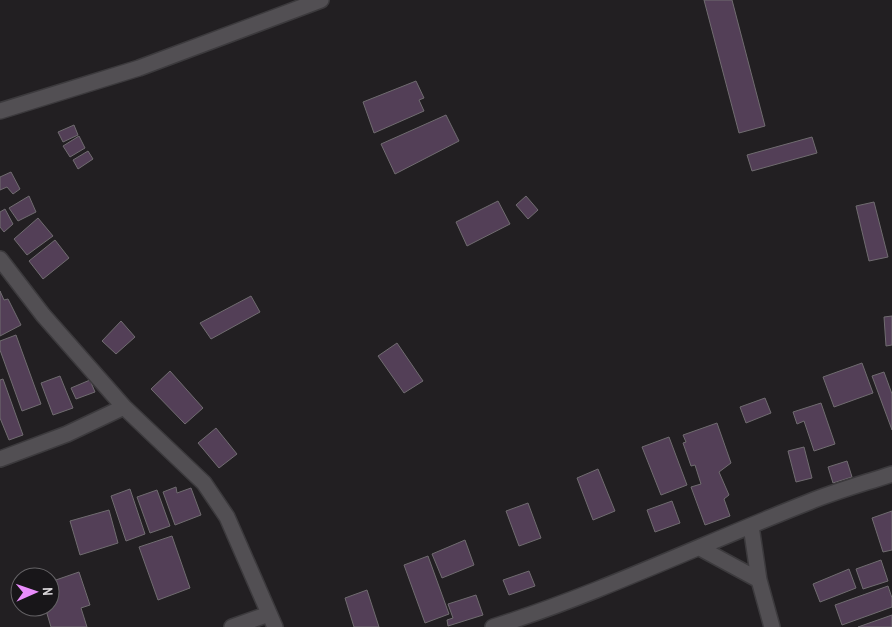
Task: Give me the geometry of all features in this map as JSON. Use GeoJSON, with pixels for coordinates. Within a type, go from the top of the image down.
{"type":"FeatureCollection","features":[{"type":"Feature","properties":{"kind":"street"},"geometry":{"type":"LineString","coordinates":[[0,111],[138,68],[321,0]]}},
{"type":"Feature","properties":{"kind":"street"},"geometry":{"type":"LineString","coordinates":[[0,258],[43,315],[124,407],[204,483],[227,517],[272,620],[232,627]]}},
{"type":"Feature","properties":{"kind":"street"},"geometry":{"type":"LineString","coordinates":[[0,459],[67,434],[124,407]]}},
{"type":"Feature","properties":{"kind":"street"},"geometry":{"type":"LineString","coordinates":[[493,627],[527,622],[810,501],[892,474]]}},
{"type":"Feature","properties":{"kind":"street"},"geometry":{"type":"LineString","coordinates":[[751,526],[759,580],[772,627]]}},
{"type":"Feature","properties":{"kind":"street"},"geometry":{"type":"LineString","coordinates":[[700,548],[759,580]]}},
{"type":"Feature","properties":{"kind":"building"},"geometry":{"type":"Polygon","coordinates":[[[704,0],[732,0],[765,126],[739,133],[704,0]]]}},
{"type":"Feature","properties":{"kind":"building"},"geometry":{"type":"Polygon","coordinates":[[[416,81],[424,98],[419,100],[424,111],[374,133],[363,102],[416,81]]]}},
{"type":"Feature","properties":{"kind":"building"},"geometry":{"type":"Polygon","coordinates":[[[446,115],[459,141],[395,174],[381,144],[446,115]]]}},
{"type":"Feature","properties":{"kind":"building"},"geometry":{"type":"Polygon","coordinates":[[[74,125],[78,135],[63,142],[58,132],[74,125]]]}},
{"type":"Feature","properties":{"kind":"building"},"geometry":{"type":"Polygon","coordinates":[[[79,136],[85,148],[70,157],[63,146],[79,136]]]}},
{"type":"Feature","properties":{"kind":"building"},"geometry":{"type":"Polygon","coordinates":[[[812,137],[817,153],[752,171],[747,155],[812,137]]]}},
{"type":"Feature","properties":{"kind":"building"},"geometry":{"type":"Polygon","coordinates":[[[88,151],[93,159],[78,169],[73,160],[88,151]]]}},
{"type":"Feature","properties":{"kind":"building"},"geometry":{"type":"Polygon","coordinates":[[[11,172],[20,189],[13,194],[7,187],[0,190],[0,177],[11,172]]]}},
{"type":"Feature","properties":{"kind":"building"},"geometry":{"type":"Polygon","coordinates":[[[29,196],[36,212],[18,221],[9,208],[29,196]]]}},
{"type":"Feature","properties":{"kind":"building"},"geometry":{"type":"Polygon","coordinates":[[[526,196],[538,210],[528,219],[516,205],[526,196]]]}},
{"type":"Feature","properties":{"kind":"building"},"geometry":{"type":"Polygon","coordinates":[[[498,201],[510,224],[467,246],[456,222],[498,201]]]}},
{"type":"Feature","properties":{"kind":"building"},"geometry":{"type":"Polygon","coordinates":[[[874,202],[888,257],[869,261],[856,206],[874,202]]]}},
{"type":"Feature","properties":{"kind":"building"},"geometry":{"type":"Polygon","coordinates":[[[5,209],[13,224],[4,232],[0,227],[0,212],[5,209]]]}},
{"type":"Feature","properties":{"kind":"building"},"geometry":{"type":"Polygon","coordinates":[[[38,218],[53,236],[27,255],[14,239],[38,218]]]}},
{"type":"Feature","properties":{"kind":"building"},"geometry":{"type":"Polygon","coordinates":[[[55,240],[69,258],[43,279],[29,261],[55,240]]]}},
{"type":"Feature","properties":{"kind":"building"},"geometry":{"type":"Polygon","coordinates":[[[0,291],[4,300],[8,299],[21,325],[0,336],[0,291]]]}},
{"type":"Feature","properties":{"kind":"building"},"geometry":{"type":"Polygon","coordinates":[[[251,296],[260,312],[211,339],[200,323],[251,296]]]}},
{"type":"Feature","properties":{"kind":"building"},"geometry":{"type":"Polygon","coordinates":[[[892,316],[892,345],[886,346],[884,317],[892,316]]]}},
{"type":"Feature","properties":{"kind":"building"},"geometry":{"type":"Polygon","coordinates":[[[121,321],[135,337],[116,354],[102,341],[121,321]]]}},
{"type":"Feature","properties":{"kind":"building"},"geometry":{"type":"Polygon","coordinates":[[[16,335],[41,404],[22,411],[0,350],[0,341],[16,335]]]}},
{"type":"Feature","properties":{"kind":"building"},"geometry":{"type":"Polygon","coordinates":[[[397,343],[423,381],[404,393],[378,356],[397,343]]]}},
{"type":"Feature","properties":{"kind":"building"},"geometry":{"type":"Polygon","coordinates":[[[862,363],[873,393],[834,407],[823,377],[862,363]]]}},
{"type":"Feature","properties":{"kind":"building"},"geometry":{"type":"Polygon","coordinates":[[[170,371],[203,408],[185,424],[151,389],[170,371]]]}},
{"type":"Feature","properties":{"kind":"building"},"geometry":{"type":"Polygon","coordinates":[[[884,372],[892,394],[892,430],[872,376],[884,372]]]}},
{"type":"Feature","properties":{"kind":"building"},"geometry":{"type":"Polygon","coordinates":[[[60,376],[73,408],[53,415],[41,383],[60,376]]]}},
{"type":"Feature","properties":{"kind":"building"},"geometry":{"type":"Polygon","coordinates":[[[3,379],[23,435],[9,440],[0,418],[0,380],[3,379]]]}},
{"type":"Feature","properties":{"kind":"building"},"geometry":{"type":"Polygon","coordinates":[[[90,380],[95,392],[76,399],[71,388],[90,380]]]}},
{"type":"Feature","properties":{"kind":"building"},"geometry":{"type":"Polygon","coordinates":[[[765,398],[771,413],[746,423],[740,407],[765,398]]]}},
{"type":"Feature","properties":{"kind":"building"},"geometry":{"type":"Polygon","coordinates":[[[821,403],[835,444],[814,451],[804,421],[797,424],[793,412],[821,403]]]}},
{"type":"Feature","properties":{"kind":"building"},"geometry":{"type":"Polygon","coordinates":[[[717,423],[731,463],[719,472],[729,495],[724,499],[730,516],[705,525],[691,487],[701,484],[695,465],[691,466],[683,443],[686,442],[683,435],[717,423]]]}},
{"type":"Feature","properties":{"kind":"building"},"geometry":{"type":"Polygon","coordinates":[[[216,428],[237,454],[219,468],[198,443],[216,428]]]}},
{"type":"Feature","properties":{"kind":"building"},"geometry":{"type":"Polygon","coordinates":[[[669,437],[687,485],[661,495],[642,447],[669,437]]]}},
{"type":"Feature","properties":{"kind":"building"},"geometry":{"type":"Polygon","coordinates":[[[804,447],[812,478],[796,482],[788,451],[804,447]]]}},
{"type":"Feature","properties":{"kind":"building"},"geometry":{"type":"Polygon","coordinates":[[[847,461],[852,477],[833,483],[828,467],[847,461]]]}},
{"type":"Feature","properties":{"kind":"building"},"geometry":{"type":"Polygon","coordinates":[[[598,469],[615,511],[593,520],[577,478],[598,469]]]}},
{"type":"Feature","properties":{"kind":"building"},"geometry":{"type":"Polygon","coordinates":[[[176,487],[177,493],[191,488],[201,515],[175,525],[163,492],[176,487]]]}},
{"type":"Feature","properties":{"kind":"building"},"geometry":{"type":"Polygon","coordinates":[[[130,489],[145,534],[126,541],[111,496],[130,489]]]}},
{"type":"Feature","properties":{"kind":"building"},"geometry":{"type":"Polygon","coordinates":[[[157,490],[170,526],[150,533],[137,497],[157,490]]]}},
{"type":"Feature","properties":{"kind":"building"},"geometry":{"type":"Polygon","coordinates":[[[672,501],[680,523],[655,532],[647,510],[672,501]]]}},
{"type":"Feature","properties":{"kind":"building"},"geometry":{"type":"Polygon","coordinates":[[[528,503],[541,538],[519,546],[506,511],[528,503]]]}},
{"type":"Feature","properties":{"kind":"building"},"geometry":{"type":"Polygon","coordinates":[[[109,510],[118,543],[80,555],[70,521],[109,510]]]}},
{"type":"Feature","properties":{"kind":"building"},"geometry":{"type":"Polygon","coordinates":[[[892,511],[892,550],[883,552],[872,518],[892,511]]]}},
{"type":"Feature","properties":{"kind":"building"},"geometry":{"type":"Polygon","coordinates":[[[172,536],[190,588],[158,600],[139,547],[172,536]]]}},
{"type":"Feature","properties":{"kind":"building"},"geometry":{"type":"Polygon","coordinates":[[[465,540],[474,565],[442,578],[432,554],[465,540]]]}},
{"type":"Feature","properties":{"kind":"building"},"geometry":{"type":"Polygon","coordinates":[[[428,556],[449,614],[425,623],[404,565],[428,556]]]}},
{"type":"Feature","properties":{"kind":"building"},"geometry":{"type":"Polygon","coordinates":[[[881,560],[888,581],[863,589],[856,569],[881,560]]]}},
{"type":"Feature","properties":{"kind":"building"},"geometry":{"type":"Polygon","coordinates":[[[849,569],[856,588],[820,602],[813,584],[849,569]]]}},
{"type":"Feature","properties":{"kind":"building"},"geometry":{"type":"Polygon","coordinates":[[[529,571],[535,586],[509,595],[503,580],[529,571]]]}},
{"type":"Feature","properties":{"kind":"building"},"geometry":{"type":"Polygon","coordinates":[[[79,572],[90,605],[81,608],[87,627],[51,627],[48,617],[60,617],[60,579],[79,572]]]}},
{"type":"Feature","properties":{"kind":"building"},"geometry":{"type":"Polygon","coordinates":[[[888,586],[892,598],[892,607],[842,625],[835,605],[888,586]]]}},
{"type":"Feature","properties":{"kind":"building"},"geometry":{"type":"Polygon","coordinates":[[[367,590],[379,627],[354,627],[345,598],[367,590]]]}},
{"type":"Feature","properties":{"kind":"building"},"geometry":{"type":"Polygon","coordinates":[[[476,595],[483,615],[448,626],[447,620],[453,618],[448,604],[476,595]]]}},
{"type":"Feature","properties":{"kind":"building"},"geometry":{"type":"Polygon","coordinates":[[[892,615],[892,627],[858,627],[892,615]]]}}]}
